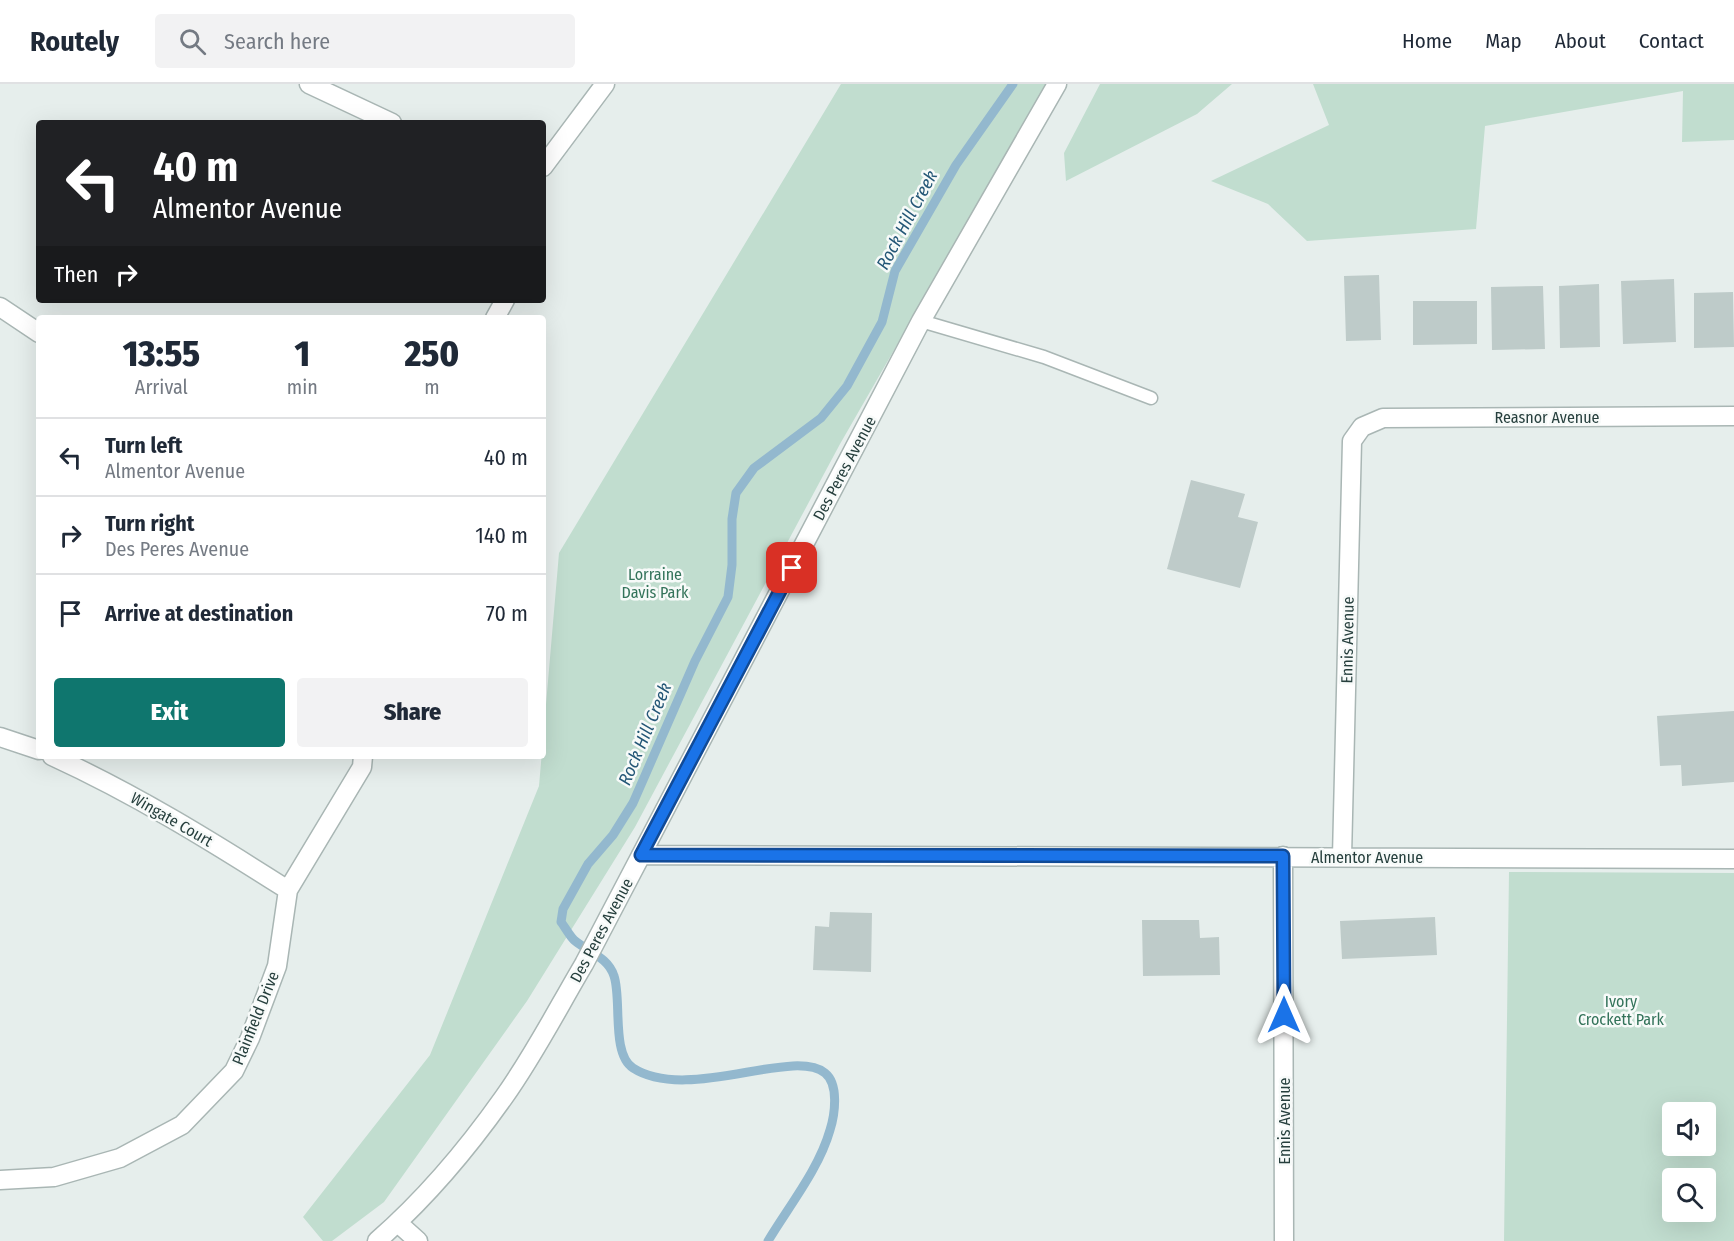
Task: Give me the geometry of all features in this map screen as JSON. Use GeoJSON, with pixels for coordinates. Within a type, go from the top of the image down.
{"type":"FeatureCollection","features":[{"type":"Feature","properties":{"kind":"street"},"geometry":{"type":"LineString","coordinates":[[309,84],[386,120]]}},
{"type":"Feature","properties":{"kind":"street"},"geometry":{"type":"LineString","coordinates":[[546,163],[605,84]]}},
{"type":"Feature","properties":{"kind":"street","name":"Des Peres Avenue"},"geometry":{"type":"LineString","coordinates":[[377,1241],[398,1223],[455,1159],[504,1097],[584,964],[921,321],[1057,84]]}},
{"type":"Feature","properties":{"kind":"street"},"geometry":{"type":"LineString","coordinates":[[0,307],[36,331]]}},
{"type":"Feature","properties":{"kind":"street","name":"Reasnor Avenue"},"geometry":{"type":"LineString","coordinates":[[1362,427],[1383,418],[1734,416]]}},
{"type":"Feature","properties":{"kind":"street","name":"Ennis Avenue"},"geometry":{"type":"LineString","coordinates":[[1342,857],[1352,441],[1362,427]]}},
{"type":"Feature","properties":{"kind":"street"},"geometry":{"type":"LineString","coordinates":[[0,737],[36,749]]}},
{"type":"Feature","properties":{"kind":"street","name":"Wingate Court"},"geometry":{"type":"LineString","coordinates":[[59,759],[91,773],[201,835],[288,890]]}},
{"type":"Feature","properties":{"kind":"street","name":"Plainfield Drive"},"geometry":{"type":"LineString","coordinates":[[0,1180],[54,1178],[120,1158],[182,1125],[234,1071],[250,1038],[277,966],[288,890],[362,767],[363,759]]}},
{"type":"Feature","properties":{"kind":"street","name":"Almentor Avenue"},"geometry":{"type":"LineString","coordinates":[[641,855],[1734,859]]}},
{"type":"Feature","properties":{"kind":"street","name":"Ennis Avenue"},"geometry":{"type":"LineString","coordinates":[[1283,856],[1284,1241]]}},
{"type":"Feature","properties":{"kind":"street"},"geometry":{"type":"LineString","coordinates":[[398,1223],[418,1241]]}},
{"type":"Feature","properties":{"kind":"lane"},"geometry":{"type":"LineString","coordinates":[[921,321],[1044,357],[1151,398]]}},
{"type":"Feature","properties":{"kind":"green space","name":"Lorraine Davis Park"},"geometry":{"type":"Polygon","coordinates":[[[841,84],[1047,84],[840,444],[635,827],[527,1001],[384,1202],[332,1241],[323,1241],[303,1217],[430,1055],[539,786],[541,759],[546,759],[546,704],[559,553],[841,84]]]}},
{"type":"Feature","properties":{"kind":"green space"},"geometry":{"type":"Polygon","coordinates":[[[1100,84],[1232,84],[1197,114],[1066,181],[1064,153],[1100,84]]]}},
{"type":"Feature","properties":{"kind":"green space"},"geometry":{"type":"Polygon","coordinates":[[[1313,84],[1734,84],[1734,140],[1682,142],[1683,91],[1485,126],[1476,229],[1307,241],[1268,204],[1211,181],[1329,125],[1313,84]]]}},
{"type":"Feature","properties":{"kind":"green space","name":"Ivory Crockett Park"},"geometry":{"type":"Polygon","coordinates":[[[1509,872],[1734,873],[1734,1241],[1504,1241],[1509,872]]]}},
{"type":"Feature","properties":{"kind":"building"},"geometry":{"type":"Polygon","coordinates":[[[1379,275],[1381,340],[1346,341],[1344,276],[1379,275]]]}},
{"type":"Feature","properties":{"kind":"building"},"geometry":{"type":"Polygon","coordinates":[[[1674,279],[1676,342],[1623,344],[1621,281],[1674,279]]]}},
{"type":"Feature","properties":{"kind":"building"},"geometry":{"type":"Polygon","coordinates":[[[1599,284],[1600,347],[1560,348],[1559,286],[1599,284]]]}},
{"type":"Feature","properties":{"kind":"building"},"geometry":{"type":"Polygon","coordinates":[[[1543,286],[1545,349],[1492,350],[1491,287],[1543,286]]]}},
{"type":"Feature","properties":{"kind":"building"},"geometry":{"type":"Polygon","coordinates":[[[1733,292],[1734,347],[1694,348],[1694,293],[1733,292]]]}},
{"type":"Feature","properties":{"kind":"building"},"geometry":{"type":"Polygon","coordinates":[[[1413,301],[1477,301],[1477,344],[1413,345],[1413,301]]]}},
{"type":"Feature","properties":{"kind":"building"},"geometry":{"type":"Polygon","coordinates":[[[1191,480],[1245,494],[1238,517],[1258,522],[1240,588],[1167,569],[1191,480]]]}},
{"type":"Feature","properties":{"kind":"building"},"geometry":{"type":"Polygon","coordinates":[[[1734,711],[1734,782],[1682,786],[1681,765],[1660,766],[1657,716],[1734,711]]]}},
{"type":"Feature","properties":{"kind":"building"},"geometry":{"type":"Polygon","coordinates":[[[830,912],[872,913],[871,972],[813,970],[815,926],[829,927],[830,912]]]}},
{"type":"Feature","properties":{"kind":"building"},"geometry":{"type":"Polygon","coordinates":[[[1435,917],[1437,955],[1342,959],[1340,921],[1435,917]]]}},
{"type":"Feature","properties":{"kind":"building"},"geometry":{"type":"Polygon","coordinates":[[[1142,920],[1199,920],[1200,938],[1219,937],[1220,975],[1143,976],[1142,920]]]}},
{"type":"Feature","properties":{"kind":"waterway","name":"Rock Hill Creek"},"geometry":{"type":"LineString","coordinates":[[768,1241],[811,1173],[825,1145],[834,1108],[834,1092],[829,1078],[825,1073],[810,1067],[789,1066],[681,1080],[655,1077],[633,1068],[626,1061],[619,1039],[616,986],[611,969],[602,959],[570,936],[561,922],[563,909],[588,864],[613,835],[633,803],[695,661],[728,597],[732,565],[732,519],[736,493],[754,468],[821,418],[847,386],[882,322],[895,271],[956,165],[1013,84]]}},
{"type":"Feature","properties":{"kind":"route"},"geometry":{"type":"LineString","coordinates":[[792,568],[641,855],[1283,856],[1284,1015]]}}]}
